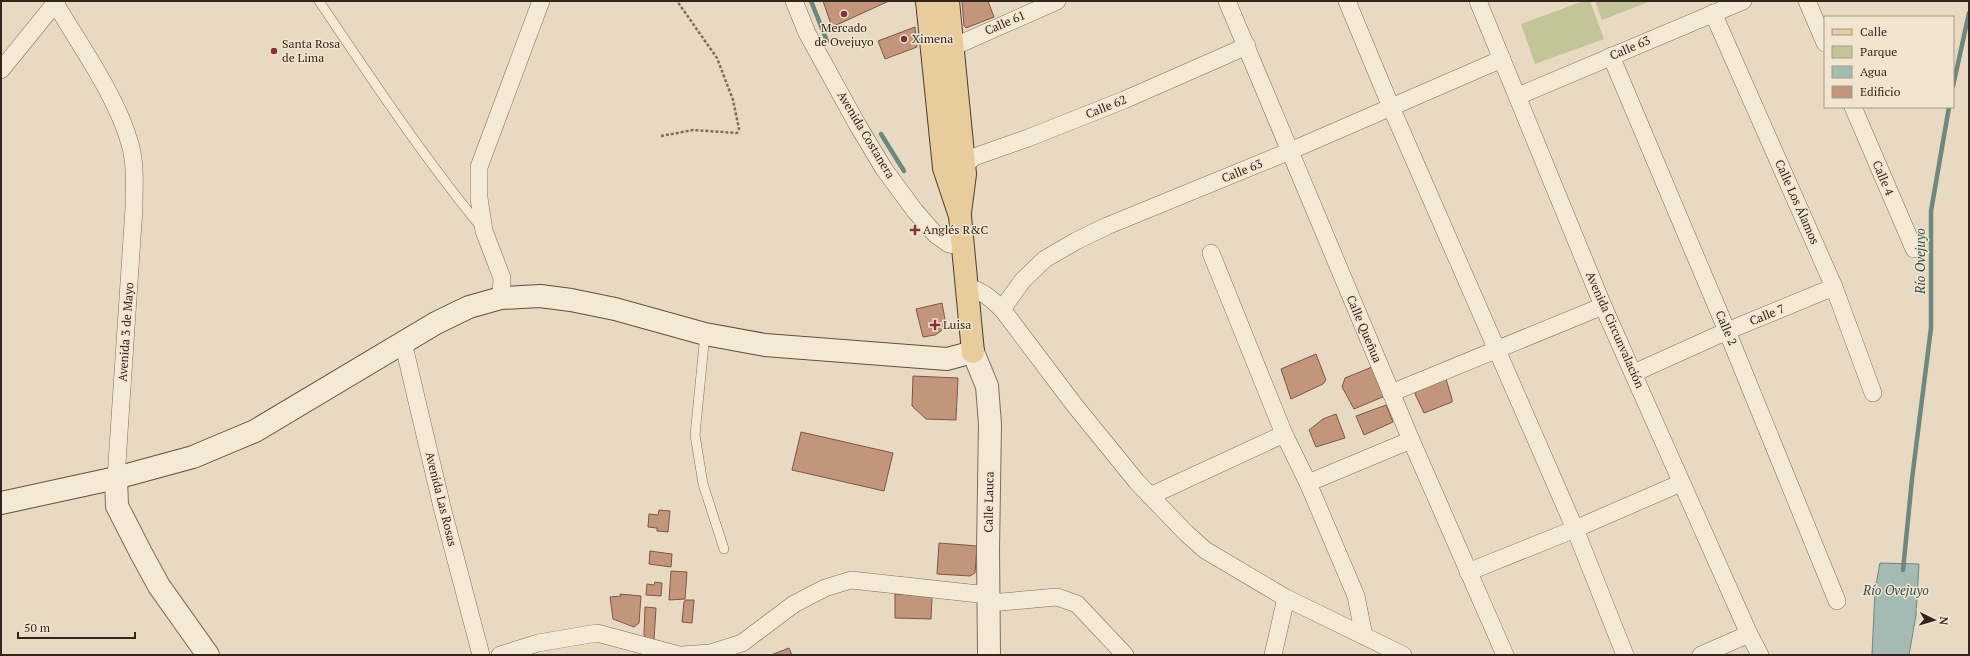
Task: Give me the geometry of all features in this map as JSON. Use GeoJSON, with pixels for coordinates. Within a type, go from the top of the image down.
{"type":"FeatureCollection","features":[{"type":"Feature","properties":{"kind":"main road"},"geometry":{"type":"LineString","coordinates":[[1,503],[116,478],[193,458],[255,431],[436,323],[469,308],[501,298],[540,296],[571,300],[705,334],[765,345],[947,359],[973,352],[968,288],[942,48],[927,1]]}},
{"type":"Feature","properties":{"kind":"main road"},"geometry":{"type":"LineString","coordinates":[[942,48],[948,1]]}},
{"type":"Feature","properties":{"kind":"main road","name":"Calle Lauca"},"geometry":{"type":"LineString","coordinates":[[973,352],[987,386],[990,424],[988,599],[989,655]]}},
{"type":"Feature","properties":{"kind":"main road","name":"Avenida 3 de Mayo"},"geometry":{"type":"LineString","coordinates":[[116,478],[117,506],[141,554],[159,586],[208,655]]}},
{"type":"Feature","properties":{"kind":"street"},"geometry":{"type":"LineString","coordinates":[[501,298],[502,278],[484,231],[479,198],[479,167],[541,1]]}},
{"type":"Feature","properties":{"kind":"street","name":"Avenida Costanera"},"geometry":{"type":"LineString","coordinates":[[794,1],[807,33],[857,124],[884,169],[915,211],[936,234],[949,244],[963,246]]}},
{"type":"Feature","properties":{"kind":"street","name":"Calle 61"},"geometry":{"type":"LineString","coordinates":[[942,48],[1058,1]]}},
{"type":"Feature","properties":{"kind":"street","name":"Calle Queñua"},"geometry":{"type":"LineString","coordinates":[[1227,1],[1391,393],[1505,655]]}},
{"type":"Feature","properties":{"kind":"street"},"geometry":{"type":"LineString","coordinates":[[1347,1],[1391,107],[1575,529],[1624,655]]}},
{"type":"Feature","properties":{"kind":"street","name":"Avenida Circunvalación"},"geometry":{"type":"LineString","coordinates":[[1478,1],[1603,306],[1634,373],[1681,483],[1749,634],[1760,655]]}},
{"type":"Feature","properties":{"kind":"street","name":"Calle 63"},"geometry":{"type":"LineString","coordinates":[[1518,96],[1743,1]]}},
{"type":"Feature","properties":{"kind":"street"},"geometry":{"type":"LineString","coordinates":[[1807,1],[1824,40]]}},
{"type":"Feature","properties":{"kind":"street"},"geometry":{"type":"LineString","coordinates":[[1,70],[56,2]]}},
{"type":"Feature","properties":{"kind":"street","name":"Avenida 3 de Mayo"},"geometry":{"type":"LineString","coordinates":[[56,2],[119,115],[130,144],[134,172],[134,208],[116,478]]}},
{"type":"Feature","properties":{"kind":"street","name":"Calle Los Álamos"},"geometry":{"type":"LineString","coordinates":[[1713,13],[1834,287],[1873,393]]}},
{"type":"Feature","properties":{"kind":"street","name":"Calle 62"},"geometry":{"type":"LineString","coordinates":[[954,167],[974,157],[1028,138],[1124,100],[1247,46]]}},
{"type":"Feature","properties":{"kind":"street","name":"Calle 2"},"geometry":{"type":"LineString","coordinates":[[1611,56],[1727,331],[1837,601]]}},
{"type":"Feature","properties":{"kind":"street","name":"Calle 63"},"geometry":{"type":"LineString","coordinates":[[1002,309],[1023,280],[1045,259],[1076,241],[1107,226],[1290,151],[1502,59]]}},
{"type":"Feature","properties":{"kind":"street","name":"Calle 4"},"geometry":{"type":"LineString","coordinates":[[1853,108],[1914,249]]}},
{"type":"Feature","properties":{"kind":"street"},"geometry":{"type":"LineString","coordinates":[[1211,253],[1284,434],[1308,484],[1356,596],[1364,636]]}},
{"type":"Feature","properties":{"kind":"street","name":"Calle 7"},"geometry":{"type":"LineString","coordinates":[[1634,373],[1727,331],[1834,287]]}},
{"type":"Feature","properties":{"kind":"street"},"geometry":{"type":"LineString","coordinates":[[968,288],[976,289],[989,297],[1002,309],[1076,407],[1150,496],[1205,550],[1286,598],[1403,655]]}},
{"type":"Feature","properties":{"kind":"street"},"geometry":{"type":"LineString","coordinates":[[1391,393],[1603,306]]}},
{"type":"Feature","properties":{"kind":"street","name":"Avenida Las Rosas"},"geometry":{"type":"LineString","coordinates":[[403,342],[442,507],[481,655]]}},
{"type":"Feature","properties":{"kind":"street"},"geometry":{"type":"LineString","coordinates":[[1150,496],[1284,434]]}},
{"type":"Feature","properties":{"kind":"street"},"geometry":{"type":"LineString","coordinates":[[1308,484],[1411,440]]}},
{"type":"Feature","properties":{"kind":"street"},"geometry":{"type":"LineString","coordinates":[[1468,572],[1575,529],[1681,483]]}},
{"type":"Feature","properties":{"kind":"street"},"geometry":{"type":"LineString","coordinates":[[682,655],[710,653],[742,643],[794,604],[825,588],[852,580],[988,599],[1057,597],[1077,604],[1125,655]]}},
{"type":"Feature","properties":{"kind":"street"},"geometry":{"type":"LineString","coordinates":[[1273,655],[1286,598]]}},
{"type":"Feature","properties":{"kind":"street"},"geometry":{"type":"LineString","coordinates":[[500,655],[538,643],[596,633],[679,655]]}},
{"type":"Feature","properties":{"kind":"street"},"geometry":{"type":"LineString","coordinates":[[1701,655],[1749,634]]}},
{"type":"Feature","properties":{"kind":"lane"},"geometry":{"type":"LineString","coordinates":[[319,1],[367,72],[443,178],[484,231]]}},
{"type":"Feature","properties":{"kind":"lane"},"geometry":{"type":"LineString","coordinates":[[705,334],[695,435],[703,484],[724,550]]}},
{"type":"Feature","properties":{"kind":"path"},"geometry":{"type":"LineString","coordinates":[[661,136],[693,130],[737,133],[739,130],[733,100],[717,58],[677,1]]}},
{"type":"Feature","properties":{"kind":"green space"},"geometry":{"type":"Polygon","coordinates":[[[1583,1],[1590,1],[1604,39],[1535,64],[1521,24],[1583,1]]]}},
{"type":"Feature","properties":{"kind":"green space"},"geometry":{"type":"Polygon","coordinates":[[[1595,1],[1651,1],[1602,20],[1595,1]]]}},
{"type":"Feature","properties":{"kind":"water","name":"Río Ovejuyo"},"geometry":{"type":"Polygon","coordinates":[[[1880,563],[1919,564],[1916,615],[1909,655],[1872,655],[1875,590],[1880,563]]]}},
{"type":"Feature","properties":{"kind":"building","name":"Mercado de Ovejuyo"},"geometry":{"type":"Polygon","coordinates":[[[823,1],[889,1],[832,27],[823,1]]]}},
{"type":"Feature","properties":{"kind":"building"},"geometry":{"type":"Polygon","coordinates":[[[962,1],[988,1],[994,17],[966,28],[964,26],[962,1]]]}},
{"type":"Feature","properties":{"kind":"building"},"geometry":{"type":"Polygon","coordinates":[[[915,27],[917,47],[885,59],[878,41],[915,27]]]}},
{"type":"Feature","properties":{"kind":"building"},"geometry":{"type":"Polygon","coordinates":[[[942,303],[946,325],[935,335],[923,337],[916,309],[942,303]]]}},
{"type":"Feature","properties":{"kind":"building"},"geometry":{"type":"Polygon","coordinates":[[[1316,354],[1326,380],[1323,384],[1291,399],[1281,369],[1316,354]]]}},
{"type":"Feature","properties":{"kind":"building"},"geometry":{"type":"Polygon","coordinates":[[[1377,365],[1385,396],[1354,409],[1342,387],[1345,378],[1377,365]]]}},
{"type":"Feature","properties":{"kind":"building"},"geometry":{"type":"Polygon","coordinates":[[[913,376],[958,378],[956,420],[926,419],[912,406],[913,376]]]}},
{"type":"Feature","properties":{"kind":"building"},"geometry":{"type":"Polygon","coordinates":[[[1446,379],[1452,402],[1424,413],[1415,394],[1418,389],[1446,379]]]}},
{"type":"Feature","properties":{"kind":"building"},"geometry":{"type":"Polygon","coordinates":[[[1386,405],[1393,422],[1364,435],[1356,416],[1386,405]]]}},
{"type":"Feature","properties":{"kind":"building"},"geometry":{"type":"Polygon","coordinates":[[[1336,414],[1345,438],[1316,447],[1309,430],[1323,419],[1336,414]]]}},
{"type":"Feature","properties":{"kind":"building"},"geometry":{"type":"Polygon","coordinates":[[[801,432],[893,453],[884,491],[792,470],[801,432]]]}},
{"type":"Feature","properties":{"kind":"building"},"geometry":{"type":"Polygon","coordinates":[[[659,510],[670,511],[668,532],[657,531],[657,528],[648,527],[649,514],[658,515],[659,510]]]}},
{"type":"Feature","properties":{"kind":"building"},"geometry":{"type":"Polygon","coordinates":[[[939,543],[977,546],[975,573],[970,576],[937,574],[939,543]]]}},
{"type":"Feature","properties":{"kind":"building"},"geometry":{"type":"Polygon","coordinates":[[[650,551],[672,554],[671,567],[649,564],[650,551]]]}},
{"type":"Feature","properties":{"kind":"building"},"geometry":{"type":"Polygon","coordinates":[[[671,571],[687,572],[685,599],[669,600],[671,571]]]}},
{"type":"Feature","properties":{"kind":"building"},"geometry":{"type":"Polygon","coordinates":[[[655,582],[662,583],[661,596],[646,595],[647,584],[654,585],[655,582]]]}},
{"type":"Feature","properties":{"kind":"building"},"geometry":{"type":"Polygon","coordinates":[[[620,594],[641,596],[639,623],[634,627],[613,619],[610,597],[621,596],[620,594]]]}},
{"type":"Feature","properties":{"kind":"building"},"geometry":{"type":"Polygon","coordinates":[[[895,594],[932,596],[931,619],[895,618],[895,594]]]}},
{"type":"Feature","properties":{"kind":"building"},"geometry":{"type":"Polygon","coordinates":[[[685,600],[694,600],[692,623],[682,622],[685,600]]]}},
{"type":"Feature","properties":{"kind":"building"},"geometry":{"type":"Polygon","coordinates":[[[645,607],[656,608],[654,640],[648,640],[644,635],[645,607]]]}},
{"type":"Feature","properties":{"kind":"building"},"geometry":{"type":"Polygon","coordinates":[[[789,648],[792,655],[771,655],[789,648]]]}},
{"type":"Feature","properties":{"kind":"waterway"},"geometry":{"type":"LineString","coordinates":[[811,1],[827,41]]}},
{"type":"Feature","properties":{"kind":"waterway","name":"Río Ovejuyo"},"geometry":{"type":"LineString","coordinates":[[1954,81],[1969,13]]}},
{"type":"Feature","properties":{"kind":"waterway","name":"Río Ovejuyo"},"geometry":{"type":"LineString","coordinates":[[1903,570],[1912,479],[1931,328],[1931,211],[1949,108]]}},
{"type":"Feature","properties":{"kind":"waterway"},"geometry":{"type":"LineString","coordinates":[[881,134],[904,171]]}},
{"type":"Feature","properties":{"kind":"place","name":"Mercado de Ovejuyo"},"geometry":{"type":"Point","coordinates":[844,14]}},
{"type":"Feature","properties":{"kind":"place","name":"Ximena"},"geometry":{"type":"Point","coordinates":[904,39]}},
{"type":"Feature","properties":{"kind":"place","name":"Santa Rosa de Lima"},"geometry":{"type":"Point","coordinates":[274,51]}},
{"type":"Feature","properties":{"kind":"place","name":"Anglés R&C"},"geometry":{"type":"Point","coordinates":[915,230]}},
{"type":"Feature","properties":{"kind":"place","name":"Luisa"},"geometry":{"type":"Point","coordinates":[935,325]}}]}
